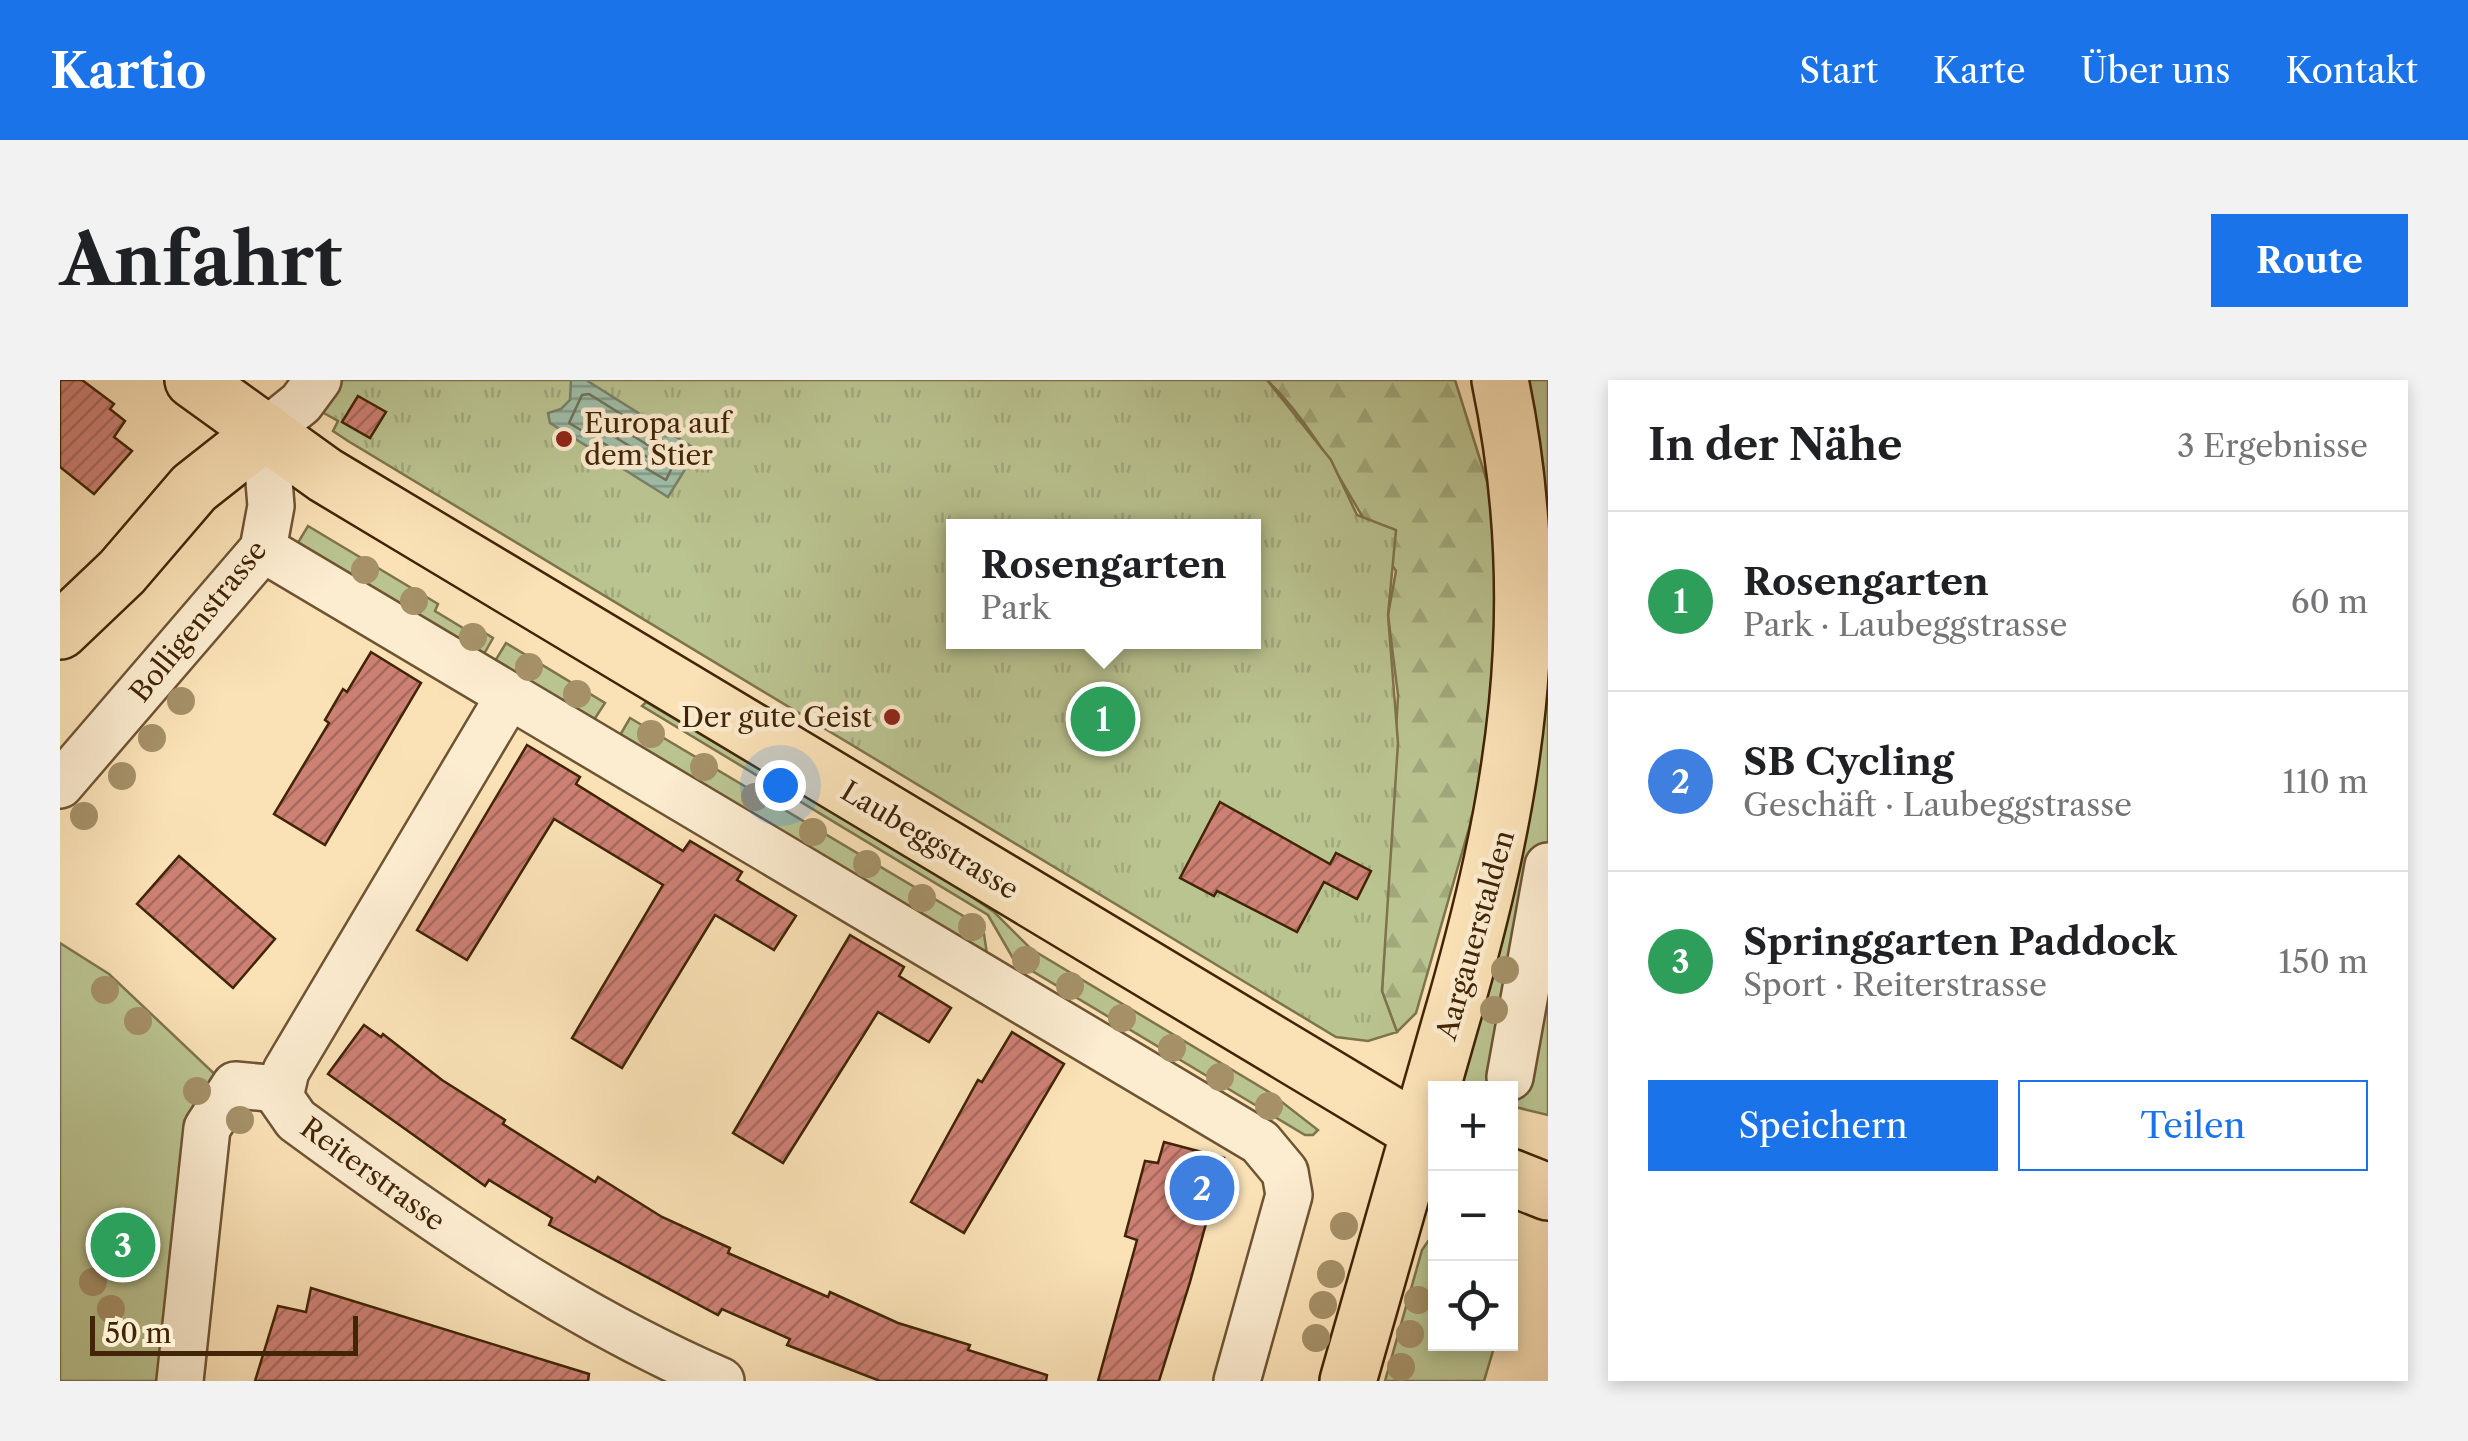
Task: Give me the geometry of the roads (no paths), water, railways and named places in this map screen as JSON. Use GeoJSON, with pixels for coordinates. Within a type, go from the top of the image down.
{"type":"FeatureCollection","features":[{"type":"Feature","properties":{"kind":"main road","name":"Laubeggstrasse"},"geometry":{"type":"LineString","coordinates":[[193,380],[325,476],[1427,1138]]}},
{"type":"Feature","properties":{"kind":"main road","name":"Aargauerstalden"},"geometry":{"type":"LineString","coordinates":[[1348,1381],[1427,1138],[1515,797],[1534,696],[1539,627],[1536,552],[1508,381]]}},
{"type":"Feature","properties":{"kind":"main road"},"geometry":{"type":"LineString","coordinates":[[60,631],[122,572],[194,488],[265,432]]}},
{"type":"Feature","properties":{"kind":"main road"},"geometry":{"type":"LineString","coordinates":[[1518,1181],[1548,1192]]}},
{"type":"Feature","properties":{"kind":"street"},"geometry":{"type":"LineString","coordinates":[[265,432],[301,403],[318,380]]}},
{"type":"Feature","properties":{"kind":"street","name":"Bolligenstrasse"},"geometry":{"type":"LineString","coordinates":[[60,785],[263,549],[271,506],[265,432]]}},
{"type":"Feature","properties":{"kind":"street"},"geometry":{"type":"LineString","coordinates":[[263,549],[1269,1150],[1285,1172],[1289,1195],[1237,1381]]}},
{"type":"Feature","properties":{"kind":"street","name":"Reiterstrasse"},"geometry":{"type":"LineString","coordinates":[[509,696],[361,939],[279,1089],[282,1102],[296,1120],[462,1238],[588,1316],[721,1381]]}},
{"type":"Feature","properties":{"kind":"street","name":"Aargauerstalden"},"geometry":{"type":"LineString","coordinates":[[1510,1077],[1548,866]]}},
{"type":"Feature","properties":{"kind":"street"},"geometry":{"type":"LineString","coordinates":[[180,1381],[208,1124],[235,1085],[279,1089]]}},
{"type":"Feature","properties":{"kind":"water"},"geometry":{"type":"Polygon","coordinates":[[[571,380],[586,380],[697,450],[668,497],[550,423],[548,413],[561,409],[570,400],[571,380]]]}},
{"type":"Feature","properties":{"kind":"place","name":"Europa auf dem Stier"},"geometry":{"type":"Point","coordinates":[564,439]}},
{"type":"Feature","properties":{"kind":"place","name":"Der gute Geist"},"geometry":{"type":"Point","coordinates":[892,717]}},
{"type":"Feature","properties":{"kind":"place","name":"Rosengarten"},"geometry":{"type":"Point","coordinates":[1103,719]}},
{"type":"Feature","properties":{"kind":"place","name":"SB Cycling"},"geometry":{"type":"Point","coordinates":[1202,1188]}},
{"type":"Feature","properties":{"kind":"place","name":"Springgarten Paddock"},"geometry":{"type":"Point","coordinates":[123,1245]}}]}
